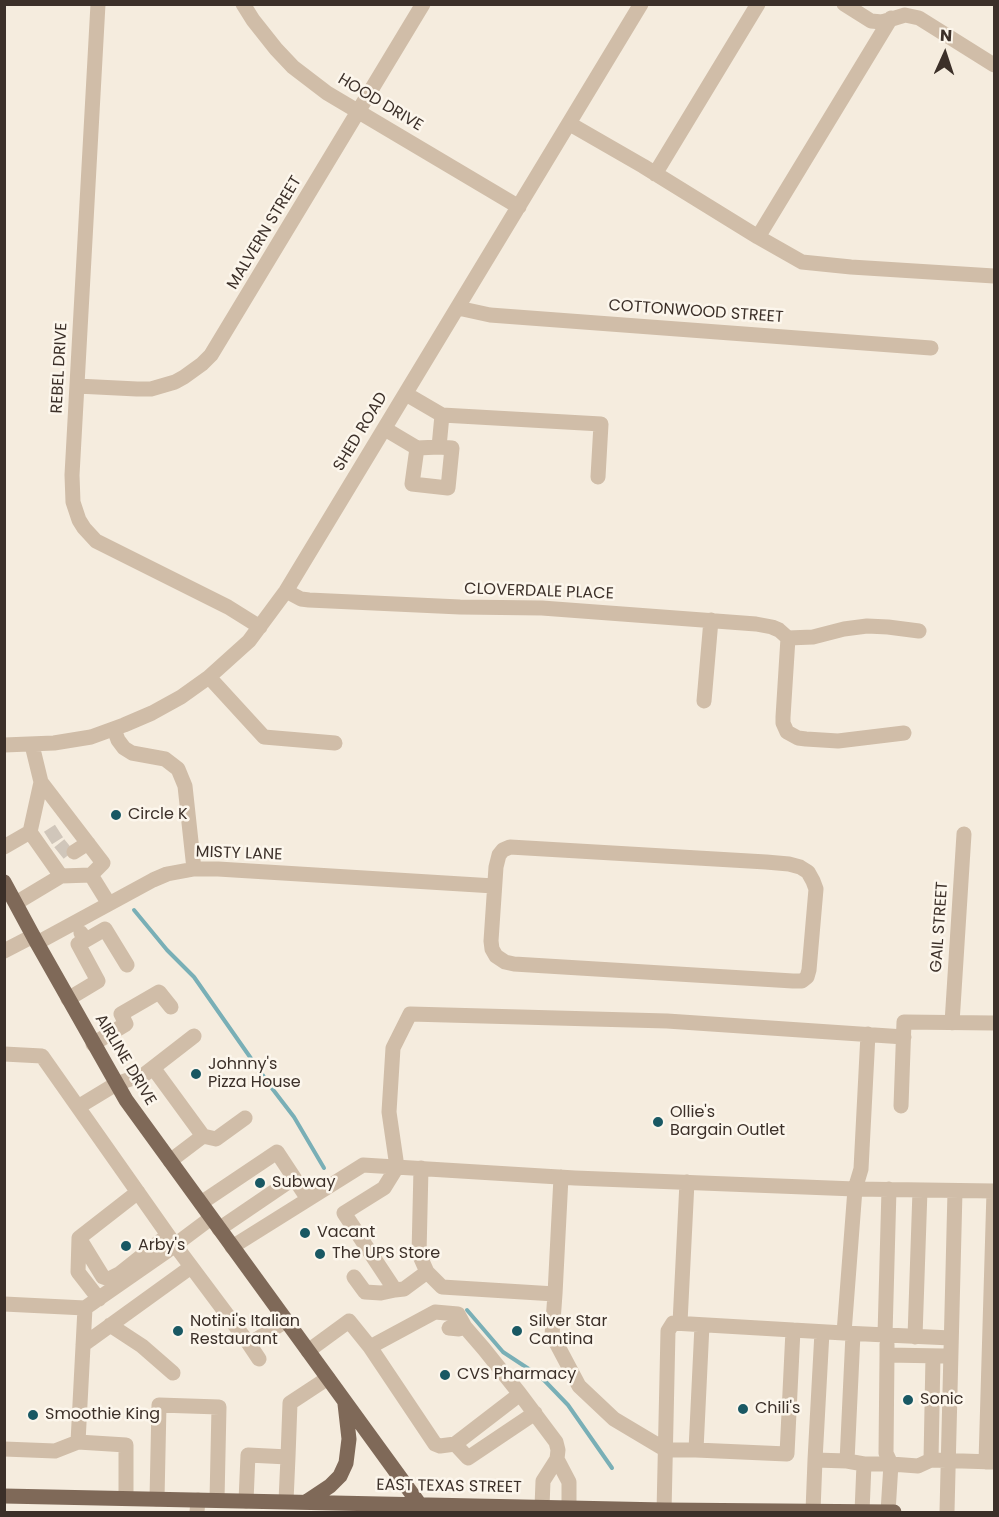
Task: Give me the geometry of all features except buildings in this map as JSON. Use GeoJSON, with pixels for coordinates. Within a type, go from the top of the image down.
{"type":"FeatureCollection","features":[{"type":"Feature","properties":{"kind":"main road","name":"AIRLINE DRIVE"},"geometry":{"type":"LineString","coordinates":[[4,882],[126,1100],[422,1508]]}},
{"type":"Feature","properties":{"kind":"main road"},"geometry":{"type":"LineString","coordinates":[[306,1502],[330,1486],[340,1476],[346,1463],[349,1439],[344,1401]]}},
{"type":"Feature","properties":{"kind":"main road","name":"EAST TEXAS STREET"},"geometry":{"type":"LineString","coordinates":[[4,1496],[126,1498],[154,1503],[197,1506],[217,1500],[306,1502],[328,1507],[542,1507],[664,1511],[894,1512]]}},
{"type":"Feature","properties":{"kind":"main road"},"geometry":{"type":"LineString","coordinates":[[509,1512],[525,1507]]}},
{"type":"Feature","properties":{"kind":"street","name":"REBEL DRIVE"},"geometry":{"type":"LineString","coordinates":[[98,4],[71,492],[84,528],[96,541],[228,607],[260,627]]}},
{"type":"Feature","properties":{"kind":"street","name":"HOOD DRIVE"},"geometry":{"type":"LineString","coordinates":[[243,4],[264,35],[293,67],[327,93],[519,207]]}},
{"type":"Feature","properties":{"kind":"street","name":"MALVERN STREET"},"geometry":{"type":"LineString","coordinates":[[77,386],[152,388],[175,382],[202,364],[218,345],[423,4]]}},
{"type":"Feature","properties":{"kind":"street","name":"SHED ROAD"},"geometry":{"type":"LineString","coordinates":[[4,745],[54,743],[91,737],[114,729],[181,698],[249,642],[286,591],[641,4]]}},
{"type":"Feature","properties":{"kind":"street"},"geometry":{"type":"LineString","coordinates":[[655,174],[758,4]]}},
{"type":"Feature","properties":{"kind":"street"},"geometry":{"type":"LineString","coordinates":[[844,4],[871,21],[882,22],[905,15],[919,18],[994,65]]}},
{"type":"Feature","properties":{"kind":"street"},"geometry":{"type":"LineString","coordinates":[[758,237],[891,18]]}},
{"type":"Feature","properties":{"kind":"street"},"geometry":{"type":"LineString","coordinates":[[570,124],[801,262],[994,276]]}},
{"type":"Feature","properties":{"kind":"street","name":"COTTONWOOD STREET"},"geometry":{"type":"LineString","coordinates":[[458,308],[490,315],[931,348]]}},
{"type":"Feature","properties":{"kind":"street"},"geometry":{"type":"LineString","coordinates":[[406,394],[442,416],[601,424],[598,477]]}},
{"type":"Feature","properties":{"kind":"street"},"geometry":{"type":"LineString","coordinates":[[439,447],[442,416]]}},
{"type":"Feature","properties":{"kind":"street"},"geometry":{"type":"LineString","coordinates":[[385,429],[417,448],[452,448],[448,488],[412,484],[417,448]]}},
{"type":"Feature","properties":{"kind":"street","name":"CLOVERDALE PLACE"},"geometry":{"type":"LineString","coordinates":[[286,591],[301,599],[309,600],[460,607],[542,608],[711,620],[772,627],[788,638]]}},
{"type":"Feature","properties":{"kind":"street"},"geometry":{"type":"LineString","coordinates":[[704,700],[711,620]]}},
{"type":"Feature","properties":{"kind":"street"},"geometry":{"type":"LineString","coordinates":[[904,733],[838,741],[798,738],[788,732],[783,723],[783,717],[788,638],[813,637],[867,626],[919,631]]}},
{"type":"Feature","properties":{"kind":"street"},"geometry":{"type":"LineString","coordinates":[[209,677],[264,737],[335,743]]}},
{"type":"Feature","properties":{"kind":"street"},"geometry":{"type":"LineString","coordinates":[[114,729],[124,748],[132,753],[165,759],[178,769],[185,786],[194,869]]}},
{"type":"Feature","properties":{"kind":"street"},"geometry":{"type":"LineString","coordinates":[[32,745],[41,782],[103,862],[91,875]]}},
{"type":"Feature","properties":{"kind":"street"},"geometry":{"type":"LineString","coordinates":[[4,847],[30,832],[41,782]]}},
{"type":"Feature","properties":{"kind":"street"},"geometry":{"type":"LineString","coordinates":[[30,832],[91,875],[109,904]]}},
{"type":"Feature","properties":{"kind":"street"},"geometry":{"type":"LineString","coordinates":[[16,903],[57,851],[80,832]]}},
{"type":"Feature","properties":{"kind":"street"},"geometry":{"type":"LineString","coordinates":[[57,851],[80,832]]}},
{"type":"Feature","properties":{"kind":"street","name":"GAIL STREET"},"geometry":{"type":"LineString","coordinates":[[952,1023],[964,834]]}},
{"type":"Feature","properties":{"kind":"street"},"geometry":{"type":"LineString","coordinates":[[510,848],[789,864],[808,872],[816,889],[807,977],[802,981],[793,981],[505,963],[496,956],[492,949],[494,886],[499,855],[503,850],[510,848]]}},
{"type":"Feature","properties":{"kind":"street","name":"MISTY LANE"},"geometry":{"type":"LineString","coordinates":[[4,951],[75,922],[167,874],[194,869],[494,886]]}},
{"type":"Feature","properties":{"kind":"street"},"geometry":{"type":"LineString","coordinates":[[75,922],[86,940]]}},
{"type":"Feature","properties":{"kind":"street"},"geometry":{"type":"LineString","coordinates":[[68,999],[98,981],[78,944],[105,929],[127,965]]}},
{"type":"Feature","properties":{"kind":"street"},"geometry":{"type":"LineString","coordinates":[[93,1044],[126,1024],[121,1014],[159,992],[171,1007]]}},
{"type":"Feature","properties":{"kind":"street"},"geometry":{"type":"LineString","coordinates":[[394,1290],[344,1213],[384,1188],[397,1167],[389,1112],[393,1048],[410,1014],[667,1021],[903,1037]]}},
{"type":"Feature","properties":{"kind":"street"},"geometry":{"type":"LineString","coordinates":[[901,1106],[904,1022],[994,1023]]}},
{"type":"Feature","properties":{"kind":"street"},"geometry":{"type":"LineString","coordinates":[[847,1461],[848,1333],[855,1189],[861,1169],[868,1034]]}},
{"type":"Feature","properties":{"kind":"street"},"geometry":{"type":"LineString","coordinates":[[78,1107],[116,1084],[146,1074],[194,1036]]}},
{"type":"Feature","properties":{"kind":"street"},"geometry":{"type":"LineString","coordinates":[[4,1054],[42,1056],[259,1359]]}},
{"type":"Feature","properties":{"kind":"street"},"geometry":{"type":"LineString","coordinates":[[154,1069],[203,1136],[216,1139],[245,1118]]}},
{"type":"Feature","properties":{"kind":"street"},"geometry":{"type":"LineString","coordinates":[[170,1161],[203,1136]]}},
{"type":"Feature","properties":{"kind":"street"},"geometry":{"type":"LineString","coordinates":[[201,1203],[277,1152],[308,1199]]}},
{"type":"Feature","properties":{"kind":"street"},"geometry":{"type":"LineString","coordinates":[[232,1247],[363,1165],[561,1177],[855,1189],[994,1191],[990,1462],[931,1460],[918,1466],[815,1460]]}},
{"type":"Feature","properties":{"kind":"street"},"geometry":{"type":"LineString","coordinates":[[421,1168],[419,1254],[427,1272],[442,1287],[555,1293]]}},
{"type":"Feature","properties":{"kind":"street"},"geometry":{"type":"LineString","coordinates":[[561,1177],[552,1335],[579,1386],[614,1419],[666,1450],[788,1454],[793,1330]]}},
{"type":"Feature","properties":{"kind":"street"},"geometry":{"type":"LineString","coordinates":[[79,1238],[103,1278],[109,1279],[172,1240],[215,1223],[294,1178]]}},
{"type":"Feature","properties":{"kind":"street"},"geometry":{"type":"LineString","coordinates":[[680,1323],[687,1182]]}},
{"type":"Feature","properties":{"kind":"street"},"geometry":{"type":"LineString","coordinates":[[888,1512],[891,1464],[886,1453],[889,1189]]}},
{"type":"Feature","properties":{"kind":"street"},"geometry":{"type":"LineString","coordinates":[[915,1337],[920,1190]]}},
{"type":"Feature","properties":{"kind":"street"},"geometry":{"type":"LineString","coordinates":[[947,1512],[955,1191]]}},
{"type":"Feature","properties":{"kind":"street"},"geometry":{"type":"LineString","coordinates":[[79,1238],[138,1192]]}},
{"type":"Feature","properties":{"kind":"street"},"geometry":{"type":"LineString","coordinates":[[79,1238],[78,1272],[99,1299]]}},
{"type":"Feature","properties":{"kind":"street"},"geometry":{"type":"LineString","coordinates":[[4,1304],[85,1308],[172,1240]]}},
{"type":"Feature","properties":{"kind":"street"},"geometry":{"type":"LineString","coordinates":[[83,1344],[191,1266]]}},
{"type":"Feature","properties":{"kind":"street"},"geometry":{"type":"LineString","coordinates":[[354,1276],[365,1292],[381,1293],[404,1289],[427,1272]]}},
{"type":"Feature","properties":{"kind":"street"},"geometry":{"type":"LineString","coordinates":[[78,1442],[85,1308]]}},
{"type":"Feature","properties":{"kind":"street"},"geometry":{"type":"LineString","coordinates":[[370,1347],[435,1312],[458,1314],[465,1327],[556,1442],[557,1459],[543,1481],[542,1507]]}},
{"type":"Feature","properties":{"kind":"street"},"geometry":{"type":"LineString","coordinates":[[424,1317],[443,1327],[459,1329],[465,1327]]}},
{"type":"Feature","properties":{"kind":"street"},"geometry":{"type":"LineString","coordinates":[[249,1344],[286,1321]]}},
{"type":"Feature","properties":{"kind":"street"},"geometry":{"type":"LineString","coordinates":[[308,1351],[349,1321],[370,1347],[435,1444],[440,1446],[454,1444],[520,1394]]}},
{"type":"Feature","properties":{"kind":"street"},"geometry":{"type":"LineString","coordinates":[[664,1511],[668,1331],[674,1323],[951,1338]]}},
{"type":"Feature","properties":{"kind":"street"},"geometry":{"type":"LineString","coordinates":[[696,1450],[702,1324]]}},
{"type":"Feature","properties":{"kind":"street"},"geometry":{"type":"LineString","coordinates":[[110,1325],[142,1346],[173,1373]]}},
{"type":"Feature","properties":{"kind":"street"},"geometry":{"type":"LineString","coordinates":[[813,1511],[822,1332]]}},
{"type":"Feature","properties":{"kind":"street"},"geometry":{"type":"LineString","coordinates":[[887,1355],[951,1357]]}},
{"type":"Feature","properties":{"kind":"street"},"geometry":{"type":"LineString","coordinates":[[931,1460],[933,1356]]}},
{"type":"Feature","properties":{"kind":"street"},"geometry":{"type":"LineString","coordinates":[[286,1501],[290,1403],[327,1378]]}},
{"type":"Feature","properties":{"kind":"street"},"geometry":{"type":"LineString","coordinates":[[154,1503],[159,1405],[219,1407],[217,1500]]}},
{"type":"Feature","properties":{"kind":"street"},"geometry":{"type":"LineString","coordinates":[[454,1444],[468,1458],[535,1413]]}},
{"type":"Feature","properties":{"kind":"street"},"geometry":{"type":"LineString","coordinates":[[4,1449],[55,1451],[78,1442],[126,1445],[126,1498]]}},
{"type":"Feature","properties":{"kind":"street"},"geometry":{"type":"LineString","coordinates":[[246,1501],[248,1455],[288,1457]]}},
{"type":"Feature","properties":{"kind":"street"},"geometry":{"type":"LineString","coordinates":[[557,1459],[569,1482],[569,1508]]}},
{"type":"Feature","properties":{"kind":"street"},"geometry":{"type":"LineString","coordinates":[[861,1512],[864,1464]]}},
{"type":"Feature","properties":{"kind":"waterway"},"geometry":{"type":"LineString","coordinates":[[134,910],[167,950],[194,977],[294,1117],[324,1168]]}},
{"type":"Feature","properties":{"kind":"waterway"},"geometry":{"type":"LineString","coordinates":[[467,1310],[503,1352],[541,1377],[568,1405],[612,1468]]}},
{"type":"Feature","properties":{"kind":"tunnel"},"geometry":{"type":"LineString","coordinates":[[48,838],[59,831]]}},
{"type":"Feature","properties":{"kind":"tunnel"},"geometry":{"type":"LineString","coordinates":[[59,853],[69,845]]}},
{"type":"Feature","properties":{"kind":"place","name":"Circle K"},"geometry":{"type":"Point","coordinates":[116,815]}},
{"type":"Feature","properties":{"kind":"place","name":"Johnny's Pizza House"},"geometry":{"type":"Point","coordinates":[196,1074]}},
{"type":"Feature","properties":{"kind":"place","name":"Ollie's Bargain Outlet"},"geometry":{"type":"Point","coordinates":[658,1122]}},
{"type":"Feature","properties":{"kind":"place","name":"Subway"},"geometry":{"type":"Point","coordinates":[260,1183]}},
{"type":"Feature","properties":{"kind":"place","name":"Vacant"},"geometry":{"type":"Point","coordinates":[305,1233]}},
{"type":"Feature","properties":{"kind":"place","name":"Arby's"},"geometry":{"type":"Point","coordinates":[126,1246]}},
{"type":"Feature","properties":{"kind":"place","name":"The UPS Store"},"geometry":{"type":"Point","coordinates":[320,1254]}},
{"type":"Feature","properties":{"kind":"place","name":"Notini's Italian Restaurant"},"geometry":{"type":"Point","coordinates":[178,1331]}},
{"type":"Feature","properties":{"kind":"place","name":"Silver Star Cantina"},"geometry":{"type":"Point","coordinates":[517,1331]}},
{"type":"Feature","properties":{"kind":"place","name":"CVS Pharmacy"},"geometry":{"type":"Point","coordinates":[445,1375]}},
{"type":"Feature","properties":{"kind":"place","name":"Sonic"},"geometry":{"type":"Point","coordinates":[908,1400]}},
{"type":"Feature","properties":{"kind":"place","name":"Chili's"},"geometry":{"type":"Point","coordinates":[743,1409]}},
{"type":"Feature","properties":{"kind":"place","name":"Smoothie King"},"geometry":{"type":"Point","coordinates":[33,1415]}}]}
